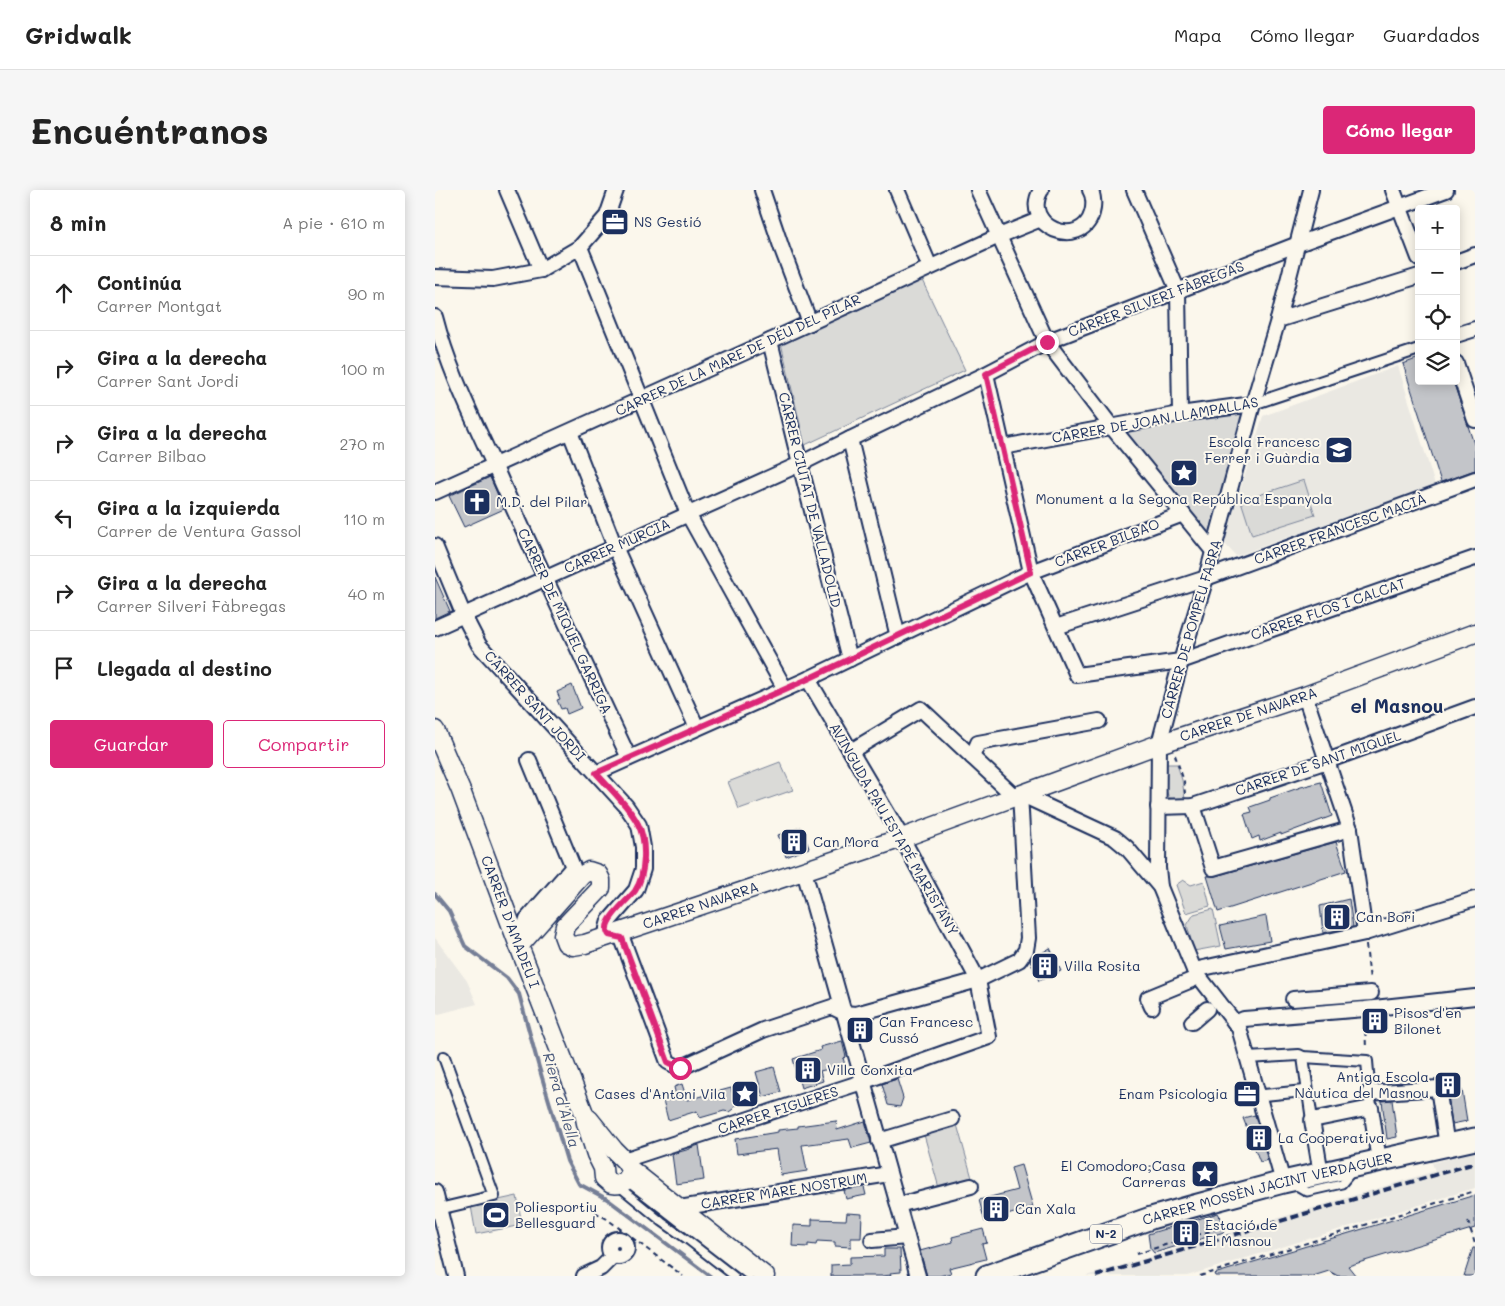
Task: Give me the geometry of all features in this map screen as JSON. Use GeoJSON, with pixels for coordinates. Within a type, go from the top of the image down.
{"type":"FeatureCollection","features":[{"type":"Feature","properties":{"kind":"main road","name":"CARRER MOSSÈN JACINT VERDAGUER"},"geometry":{"type":"LineString","coordinates":[[996,1273],[1151,1218],[1286,1182],[1475,1139]]}},
{"type":"Feature","properties":{"kind":"street"},"geometry":{"type":"LineString","coordinates":[[507,190],[541,270]]}},
{"type":"Feature","properties":{"kind":"street"},"geometry":{"type":"LineString","coordinates":[[435,277],[493,279],[541,270],[580,247],[607,216],[616,190]]}},
{"type":"Feature","properties":{"kind":"street"},"geometry":{"type":"LineString","coordinates":[[762,190],[810,323]]}},
{"type":"Feature","properties":{"kind":"street"},"geometry":{"type":"LineString","coordinates":[[897,190],[930,267]]}},
{"type":"Feature","properties":{"kind":"street"},"geometry":{"type":"LineString","coordinates":[[978,190],[1047,342],[1111,426],[1213,551]]}},
{"type":"Feature","properties":{"kind":"street"},"geometry":{"type":"LineString","coordinates":[[1041,190],[1037,202],[1037,210],[1041,219],[1053,230],[1063,232],[1077,230],[1091,217],[1094,207],[1094,191]]}},
{"type":"Feature","properties":{"kind":"street"},"geometry":{"type":"LineString","coordinates":[[1133,190],[1177,291],[1180,414]]}},
{"type":"Feature","properties":{"kind":"street","name":"CARRER DE POMPEU FABRA"},"geometry":{"type":"LineString","coordinates":[[1160,887],[1158,868],[1158,807],[1164,742],[1181,661],[1278,320],[1311,190]]}},
{"type":"Feature","properties":{"kind":"street"},"geometry":{"type":"LineString","coordinates":[[1393,190],[1416,250]]}},
{"type":"Feature","properties":{"kind":"street","name":"CARRER SILVERI FÀBREGAS"},"geometry":{"type":"LineString","coordinates":[[800,464],[850,438],[986,374],[1047,342],[1298,244],[1446,190]]}},
{"type":"Feature","properties":{"kind":"street","name":"CARRER DE LA MARE DE DÉU DEL PILAR"},"geometry":{"type":"LineString","coordinates":[[435,492],[930,267],[1041,219]]}},
{"type":"Feature","properties":{"kind":"street"},"geometry":{"type":"LineString","coordinates":[[580,247],[688,514],[785,689]]}},
{"type":"Feature","properties":{"kind":"street"},"geometry":{"type":"LineString","coordinates":[[1460,261],[1475,255]]}},
{"type":"Feature","properties":{"kind":"street"},"geometry":{"type":"LineString","coordinates":[[1278,320],[1415,277]]}},
{"type":"Feature","properties":{"kind":"street","name":"CARRER DE MIQUEL GARRIGA"},"geometry":{"type":"LineString","coordinates":[[435,317],[439,348],[629,758]]}},
{"type":"Feature","properties":{"kind":"street"},"geometry":{"type":"LineString","coordinates":[[1460,334],[1475,329]]}},
{"type":"Feature","properties":{"kind":"street","name":"CARRER CIUTAT DE VALLADOLID"},"geometry":{"type":"LineString","coordinates":[[770,341],[850,659]]}},
{"type":"Feature","properties":{"kind":"street","name":"CARRER DE JOAN LLAMPALLAS"},"geometry":{"type":"LineString","coordinates":[[1003,447],[1180,414],[1253,404],[1415,349]]}},
{"type":"Feature","properties":{"kind":"street"},"geometry":{"type":"LineString","coordinates":[[1460,373],[1473,406],[1475,420]]}},
{"type":"Feature","properties":{"kind":"street"},"geometry":{"type":"LineString","coordinates":[[986,374],[1031,572],[1056,627]]}},
{"type":"Feature","properties":{"kind":"street"},"geometry":{"type":"LineString","coordinates":[[570,432],[615,547],[697,728]]}},
{"type":"Feature","properties":{"kind":"street"},"geometry":{"type":"LineString","coordinates":[[850,438],[898,637]]}},
{"type":"Feature","properties":{"kind":"street","name":"CARRER MURCIA"},"geometry":{"type":"LineString","coordinates":[[435,628],[800,464]]}},
{"type":"Feature","properties":{"kind":"street","name":"CARRER FRANCESC MACIÀ"},"geometry":{"type":"LineString","coordinates":[[1056,627],[1206,578],[1475,480]]}},
{"type":"Feature","properties":{"kind":"street","name":"CARRER BILBAO"},"geometry":{"type":"LineString","coordinates":[[596,773],[808,679],[1031,572],[1183,514]]}},
{"type":"Feature","properties":{"kind":"street","name":"CARRER SANT JORDI"},"geometry":{"type":"LineString","coordinates":[[435,546],[464,616],[479,645],[626,806],[639,825],[643,847],[643,870],[635,890],[609,920],[607,928],[617,935]]}},
{"type":"Feature","properties":{"kind":"street","name":"CARRER FLOS I CALCAT"},"geometry":{"type":"LineString","coordinates":[[1056,627],[1077,675],[1181,661],[1475,558]]}},
{"type":"Feature","properties":{"kind":"street","name":"CARRER DE NAVARRA"},"geometry":{"type":"LineString","coordinates":[[1017,795],[1164,742],[1305,696],[1475,633]]}},
{"type":"Feature","properties":{"kind":"street","name":"AVINGUDA PAU ESTAPÉ MARISTANY"},"geometry":{"type":"LineString","coordinates":[[808,679],[902,838],[978,980]]}},
{"type":"Feature","properties":{"kind":"street"},"geometry":{"type":"LineString","coordinates":[[1305,696],[1351,829],[1365,933]]}},
{"type":"Feature","properties":{"kind":"street","name":"CARRER DE SANT MIQUEL"},"geometry":{"type":"LineString","coordinates":[[1158,807],[1190,806],[1327,761],[1475,707]]}},
{"type":"Feature","properties":{"kind":"street"},"geometry":{"type":"LineString","coordinates":[[851,751],[921,709],[972,757],[1017,795],[1115,838],[1127,848],[1160,887],[1196,973],[1239,1028],[1286,1182]]}},
{"type":"Feature","properties":{"kind":"street"},"geometry":{"type":"LineString","coordinates":[[972,757],[978,743],[1099,721]]}},
{"type":"Feature","properties":{"kind":"street","name":"CARRER D'AMADEU I"},"geometry":{"type":"LineString","coordinates":[[435,730],[461,791],[584,1113],[603,1168],[608,1160],[617,1157],[625,1172]]}},
{"type":"Feature","properties":{"kind":"street"},"geometry":{"type":"LineString","coordinates":[[519,946],[527,919],[573,867],[529,760]]}},
{"type":"Feature","properties":{"kind":"street"},"geometry":{"type":"LineString","coordinates":[[617,935],[668,1062],[680,1068],[763,1030],[832,1007],[856,1014],[978,980],[1019,960],[1026,950],[1028,938],[1017,795]]}},
{"type":"Feature","properties":{"kind":"street","name":"CARRER NAVARRA"},"geometry":{"type":"LineString","coordinates":[[519,946],[582,875],[589,871],[598,874],[601,880],[601,888],[565,926],[563,934],[566,943],[573,946],[617,935],[902,838],[1017,795]]}},
{"type":"Feature","properties":{"kind":"street"},"geometry":{"type":"LineString","coordinates":[[1190,806],[1213,868],[1351,829]]}},
{"type":"Feature","properties":{"kind":"street"},"geometry":{"type":"LineString","coordinates":[[804,871],[918,1276]]}},
{"type":"Feature","properties":{"kind":"street"},"geometry":{"type":"LineString","coordinates":[[1152,1007],[1148,998],[1196,973],[1365,933],[1475,899]]}},
{"type":"Feature","properties":{"kind":"street","name":"CARRER FIGUERES"},"geometry":{"type":"LineString","coordinates":[[625,1172],[630,1158],[863,1082],[989,1038],[978,980]]}},
{"type":"Feature","properties":{"kind":"street"},"geometry":{"type":"LineString","coordinates":[[1293,999],[1371,993]]}},
{"type":"Feature","properties":{"kind":"street"},"geometry":{"type":"LineString","coordinates":[[1235,1022],[1244,1019],[1365,1009],[1475,997]]}},
{"type":"Feature","properties":{"kind":"street"},"geometry":{"type":"LineString","coordinates":[[1192,1022],[1207,1009]]}},
{"type":"Feature","properties":{"kind":"street"},"geometry":{"type":"LineString","coordinates":[[1247,1058],[1299,1055],[1303,1057],[1367,1062],[1369,1093],[1379,1161]]}},
{"type":"Feature","properties":{"kind":"street"},"geometry":{"type":"LineString","coordinates":[[439,1209],[494,1196],[444,1057]]}},
{"type":"Feature","properties":{"kind":"street"},"geometry":{"type":"LineString","coordinates":[[1303,1057],[1321,1174]]}},
{"type":"Feature","properties":{"kind":"street"},"geometry":{"type":"LineString","coordinates":[[1369,1093],[1438,1088],[1447,1146]]}},
{"type":"Feature","properties":{"kind":"street"},"geometry":{"type":"LineString","coordinates":[[1264,1096],[1304,1091]]}},
{"type":"Feature","properties":{"kind":"street"},"geometry":{"type":"LineString","coordinates":[[1312,1120],[1371,1108]]}},
{"type":"Feature","properties":{"kind":"street","name":"CARRER D'AMADEU I"},"geometry":{"type":"LineString","coordinates":[[584,1113],[625,1172],[641,1186],[673,1203],[765,1276]]}},
{"type":"Feature","properties":{"kind":"street"},"geometry":{"type":"LineString","coordinates":[[879,1141],[952,1119]]}},
{"type":"Feature","properties":{"kind":"street","name":"CARRER MARE NOSTRUM"},"geometry":{"type":"LineString","coordinates":[[673,1203],[889,1174]]}},
{"type":"Feature","properties":{"kind":"street"},"geometry":{"type":"LineString","coordinates":[[898,1205],[971,1186]]}},
{"type":"Feature","properties":{"kind":"street"},"geometry":{"type":"LineString","coordinates":[[435,1192],[456,1276]]}},
{"type":"Feature","properties":{"kind":"street"},"geometry":{"type":"LineString","coordinates":[[872,1240],[907,1236]]}},
{"type":"Feature","properties":{"kind":"street"},"geometry":{"type":"LineString","coordinates":[[584,1276],[601,1268],[613,1256],[608,1248],[613,1240],[622,1239],[626,1244],[632,1245]]}},
{"type":"Feature","properties":{"kind":"lane"},"geometry":{"type":"LineString","coordinates":[[1286,1182],[1307,1192],[1342,1184],[1356,1166]]}},
{"type":"Feature","properties":{"kind":"lane"},"geometry":{"type":"LineString","coordinates":[[625,1172],[662,1222],[734,1276]]}},
{"type":"Feature","properties":{"kind":"lane"},"geometry":{"type":"LineString","coordinates":[[625,1172],[749,1276]]}},
{"type":"Feature","properties":{"kind":"path"},"geometry":{"type":"LineString","coordinates":[[1164,742],[1184,781],[1190,806]]}},
{"type":"Feature","properties":{"kind":"path"},"geometry":{"type":"LineString","coordinates":[[1365,933],[1371,993]]}},
{"type":"Feature","properties":{"kind":"path"},"geometry":{"type":"LineString","coordinates":[[1365,1009],[1367,1062]]}},
{"type":"Feature","properties":{"kind":"path"},"geometry":{"type":"LineString","coordinates":[[1199,1276],[1475,1192]]}},
{"type":"Feature","properties":{"kind":"path"},"geometry":{"type":"LineString","coordinates":[[595,1212],[607,1219],[632,1245],[683,1276]]}},
{"type":"Feature","properties":{"kind":"path"},"geometry":{"type":"LineString","coordinates":[[1136,1254],[1220,1228],[1220,1216]]}},
{"type":"Feature","properties":{"kind":"path"},"geometry":{"type":"LineString","coordinates":[[1468,1221],[1475,1244]]}},
{"type":"Feature","properties":{"kind":"shaded area"},"geometry":{"type":"Polygon","coordinates":[[[920,276],[965,370],[805,445],[781,343],[920,276]]]}},
{"type":"Feature","properties":{"kind":"shaded area","name":"Escola Francesc Ferrer i Guàrdia"},"geometry":{"type":"Polygon","coordinates":[[[1398,366],[1435,485],[1236,556],[1224,543],[1263,416],[1398,366]]]}},
{"type":"Feature","properties":{"kind":"shaded area"},"geometry":{"type":"Polygon","coordinates":[[[1247,410],[1211,541],[1122,430],[1247,410]]]}},
{"type":"Feature","properties":{"kind":"shaded area"},"geometry":{"type":"Polygon","coordinates":[[[1304,480],[1315,515],[1252,535],[1241,501],[1304,480]]]}},
{"type":"Feature","properties":{"kind":"shaded area"},"geometry":{"type":"Polygon","coordinates":[[[780,762],[793,790],[739,809],[728,782],[780,762]]]}},
{"type":"Feature","properties":{"kind":"shaded area"},"geometry":{"type":"Polygon","coordinates":[[[1165,764],[1177,764],[1185,799],[1169,798],[1166,790],[1165,764]]]}},
{"type":"Feature","properties":{"kind":"shaded area"},"geometry":{"type":"Polygon","coordinates":[[[1183,880],[1191,885],[1204,881],[1210,906],[1186,913],[1176,885],[1183,880]]]}},
{"type":"Feature","properties":{"kind":"shaded area"},"geometry":{"type":"Polygon","coordinates":[[[1213,909],[1221,946],[1194,951],[1187,925],[1194,914],[1213,909]]]}},
{"type":"Feature","properties":{"kind":"shaded area"},"geometry":{"type":"Polygon","coordinates":[[[435,938],[467,981],[477,1004],[435,1015],[435,938]]]}},
{"type":"Feature","properties":{"kind":"shaded area"},"geometry":{"type":"Polygon","coordinates":[[[956,1121],[972,1178],[939,1188],[923,1131],[956,1121]]]}},
{"type":"Feature","properties":{"kind":"shaded area"},"geometry":{"type":"Polygon","coordinates":[[[1475,1151],[1475,1188],[1187,1276],[1086,1276],[1435,1171],[1432,1163],[1475,1151]]]}},
{"type":"Feature","properties":{"kind":"shaded area","name":"Poliesportiu Bellesguard"},"geometry":{"type":"Polygon","coordinates":[[[517,1196],[522,1225],[476,1234],[471,1206],[517,1196]]]}},
{"type":"Feature","properties":{"kind":"building"},"geometry":{"type":"Polygon","coordinates":[[[1415,360],[1415,385],[1454,385],[1475,447],[1475,470],[1441,482],[1403,364],[1415,360]]]}},
{"type":"Feature","properties":{"kind":"building","name":"M.D. del Pilar"},"geometry":{"type":"Polygon","coordinates":[[[490,477],[504,509],[464,527],[449,496],[490,477]]]}},
{"type":"Feature","properties":{"kind":"building"},"geometry":{"type":"Polygon","coordinates":[[[435,577],[450,611],[435,618],[435,577]]]}},
{"type":"Feature","properties":{"kind":"building"},"geometry":{"type":"Polygon","coordinates":[[[572,685],[581,708],[567,714],[565,708],[561,709],[557,700],[560,699],[557,692],[572,685]]]}},
{"type":"Feature","properties":{"kind":"building"},"geometry":{"type":"Polygon","coordinates":[[[1321,782],[1332,816],[1281,835],[1281,833],[1260,841],[1259,836],[1252,839],[1244,814],[1252,812],[1250,807],[1301,787],[1321,782]]]}},
{"type":"Feature","properties":{"kind":"building","name":"Can Mora"},"geometry":{"type":"Polygon","coordinates":[[[801,827],[809,848],[786,857],[778,835],[801,827]]]}},
{"type":"Feature","properties":{"kind":"building"},"geometry":{"type":"Polygon","coordinates":[[[1336,842],[1346,871],[1218,912],[1207,876],[1215,876],[1336,842]]]}},
{"type":"Feature","properties":{"kind":"building","name":"Can Bori"},"geometry":{"type":"Polygon","coordinates":[[[1349,899],[1353,927],[1323,933],[1320,906],[1349,899]]]}},
{"type":"Feature","properties":{"kind":"building"},"geometry":{"type":"Polygon","coordinates":[[[1266,916],[1270,941],[1226,949],[1220,926],[1266,916]]]}},
{"type":"Feature","properties":{"kind":"building","name":"Villa Rosita"},"geometry":{"type":"Polygon","coordinates":[[[1050,948],[1061,971],[1039,981],[1030,960],[1050,948]]]}},
{"type":"Feature","properties":{"kind":"building","name":"Pisos d'en Bilonet"},"geometry":{"type":"Polygon","coordinates":[[[1384,1016],[1385,1028],[1367,1029],[1366,1018],[1384,1016]]]}},
{"type":"Feature","properties":{"kind":"building"},"geometry":{"type":"Polygon","coordinates":[[[867,1020],[870,1029],[866,1040],[859,1036],[856,1023],[867,1020]]]}},
{"type":"Feature","properties":{"kind":"building"},"geometry":{"type":"Polygon","coordinates":[[[842,1041],[846,1057],[843,1058],[845,1065],[820,1071],[823,1081],[801,1088],[793,1059],[821,1050],[820,1047],[842,1041]]]}},
{"type":"Feature","properties":{"kind":"building"},"geometry":{"type":"Polygon","coordinates":[[[774,1067],[781,1092],[763,1097],[756,1072],[774,1067]]]}},
{"type":"Feature","properties":{"kind":"building"},"geometry":{"type":"Polygon","coordinates":[[[897,1079],[903,1098],[900,1107],[888,1105],[882,1084],[897,1079]]]}},
{"type":"Feature","properties":{"kind":"building"},"geometry":{"type":"Polygon","coordinates":[[[1456,1079],[1459,1090],[1462,1090],[1467,1121],[1452,1124],[1447,1087],[1443,1081],[1456,1079]]]}},
{"type":"Feature","properties":{"kind":"building"},"geometry":{"type":"Polygon","coordinates":[[[682,1084],[687,1100],[731,1088],[736,1105],[729,1112],[724,1111],[700,1118],[697,1111],[668,1120],[663,1100],[676,1096],[674,1087],[682,1084]]]}},
{"type":"Feature","properties":{"kind":"building"},"geometry":{"type":"Polygon","coordinates":[[[1392,1100],[1397,1137],[1387,1139],[1382,1101],[1392,1100]]]}},
{"type":"Feature","properties":{"kind":"building","name":"La Cooperativa"},"geometry":{"type":"Polygon","coordinates":[[[1255,1115],[1268,1160],[1260,1162],[1243,1118],[1255,1115]]]}},
{"type":"Feature","properties":{"kind":"building"},"geometry":{"type":"Polygon","coordinates":[[[836,1121],[837,1130],[865,1121],[871,1143],[852,1148],[849,1139],[802,1145],[807,1171],[781,1175],[777,1149],[737,1154],[735,1139],[798,1128],[798,1126],[836,1121]]]}},
{"type":"Feature","properties":{"kind":"building"},"geometry":{"type":"Polygon","coordinates":[[[699,1145],[704,1180],[676,1184],[672,1154],[699,1145]]]}},
{"type":"Feature","properties":{"kind":"building"},"geometry":{"type":"Polygon","coordinates":[[[1021,1165],[1033,1207],[985,1222],[979,1200],[1017,1190],[1011,1168],[1021,1165]]]}},
{"type":"Feature","properties":{"kind":"building"},"geometry":{"type":"Polygon","coordinates":[[[864,1187],[866,1195],[846,1199],[844,1190],[864,1187]]]}},
{"type":"Feature","properties":{"kind":"building"},"geometry":{"type":"Polygon","coordinates":[[[1475,1195],[1475,1228],[1348,1266],[1356,1276],[1338,1276],[1329,1271],[1313,1276],[1215,1276],[1214,1274],[1475,1195]]]}},
{"type":"Feature","properties":{"kind":"building"},"geometry":{"type":"Polygon","coordinates":[[[847,1213],[862,1214],[861,1238],[851,1238],[851,1247],[835,1246],[835,1242],[817,1241],[816,1245],[808,1244],[808,1247],[792,1246],[793,1225],[812,1226],[812,1219],[846,1220],[847,1213]]]}},
{"type":"Feature","properties":{"kind":"building","name":"Estació de El Masnou"},"geometry":{"type":"Polygon","coordinates":[[[1218,1213],[1222,1220],[1224,1232],[1154,1253],[1150,1248],[1148,1234],[1218,1213]]]}},
{"type":"Feature","properties":{"kind":"building"},"geometry":{"type":"Polygon","coordinates":[[[983,1229],[987,1243],[982,1244],[986,1259],[949,1268],[951,1273],[927,1276],[920,1251],[953,1242],[952,1237],[983,1229]]]}},
{"type":"Feature","properties":{"kind":"building"},"geometry":{"type":"Polygon","coordinates":[[[1473,1248],[1475,1248],[1475,1276],[1464,1276],[1473,1248]]]}},
{"type":"Feature","properties":{"kind":"building"},"geometry":{"type":"Polygon","coordinates":[[[884,1249],[900,1249],[901,1272],[883,1276],[831,1276],[831,1265],[850,1264],[850,1257],[884,1256],[884,1249]]]}},
{"type":"Feature","properties":{"kind":"waterway","name":"Riera d'Alella"},"geometry":{"type":"LineString","coordinates":[[435,894],[449,911],[465,946],[507,978],[519,994],[567,1161],[579,1184],[607,1199],[710,1276]]}},
{"type":"Feature","properties":{"kind":"railway"},"geometry":{"type":"LineString","coordinates":[[1096,1276],[1475,1163]]}},
{"type":"Feature","properties":{"kind":"place","name":"NS Gestió"},"geometry":{"type":"Point","coordinates":[615,222]}},
{"type":"Feature","properties":{"kind":"place","name":"Escola Francesc Ferrer i Guàrdia"},"geometry":{"type":"Point","coordinates":[1339,450]}},
{"type":"Feature","properties":{"kind":"place","name":"Monument a la Segona República Espanyola"},"geometry":{"type":"Point","coordinates":[1184,473]}},
{"type":"Feature","properties":{"kind":"place","name":"M.D. del Pilar"},"geometry":{"type":"Point","coordinates":[477,502]}},
{"type":"Feature","properties":{"kind":"place","name":"Can Mora"},"geometry":{"type":"Point","coordinates":[794,842]}},
{"type":"Feature","properties":{"kind":"place","name":"Can Bori"},"geometry":{"type":"Point","coordinates":[1337,917]}},
{"type":"Feature","properties":{"kind":"place","name":"Villa Rosita"},"geometry":{"type":"Point","coordinates":[1045,966]}},
{"type":"Feature","properties":{"kind":"place","name":"Pisos d'en Bilonet"},"geometry":{"type":"Point","coordinates":[1375,1021]}},
{"type":"Feature","properties":{"kind":"place","name":"Can Francesc Cussó"},"geometry":{"type":"Point","coordinates":[860,1030]}},
{"type":"Feature","properties":{"kind":"place","name":"Villa Conxita"},"geometry":{"type":"Point","coordinates":[808,1070]}},
{"type":"Feature","properties":{"kind":"place","name":"Antiga Escola Nàutica del Masnou"},"geometry":{"type":"Point","coordinates":[1448,1085]}},
{"type":"Feature","properties":{"kind":"place","name":"Cases d'Antoni Vila"},"geometry":{"type":"Point","coordinates":[745,1094]}},
{"type":"Feature","properties":{"kind":"place","name":"Enam Psicologia"},"geometry":{"type":"Point","coordinates":[1247,1094]}},
{"type":"Feature","properties":{"kind":"place","name":"La Cooperativa"},"geometry":{"type":"Point","coordinates":[1259,1138]}},
{"type":"Feature","properties":{"kind":"place","name":"El Comodoro;Casa Carreras"},"geometry":{"type":"Point","coordinates":[1205,1174]}},
{"type":"Feature","properties":{"kind":"place","name":"Can Xala"},"geometry":{"type":"Point","coordinates":[996,1209]}},
{"type":"Feature","properties":{"kind":"place","name":"Poliesportiu Bellesguard"},"geometry":{"type":"Point","coordinates":[496,1215]}},
{"type":"Feature","properties":{"kind":"place","name":"Estació de El Masnou"},"geometry":{"type":"Point","coordinates":[1186,1233]}},
{"type":"Feature","properties":{"kind":"district","name":"el Masnou"},"geometry":{"type":"Point","coordinates":[1397,706]}},
{"type":"Feature","properties":{"kind":"route"},"geometry":{"type":"LineString","coordinates":[[680,1068],[668,1062],[622,938],[609,935],[607,928],[609,920],[635,890],[643,870],[643,847],[639,825],[626,806],[596,773],[808,679],[1031,572],[986,374],[1047,342]]}}]}
